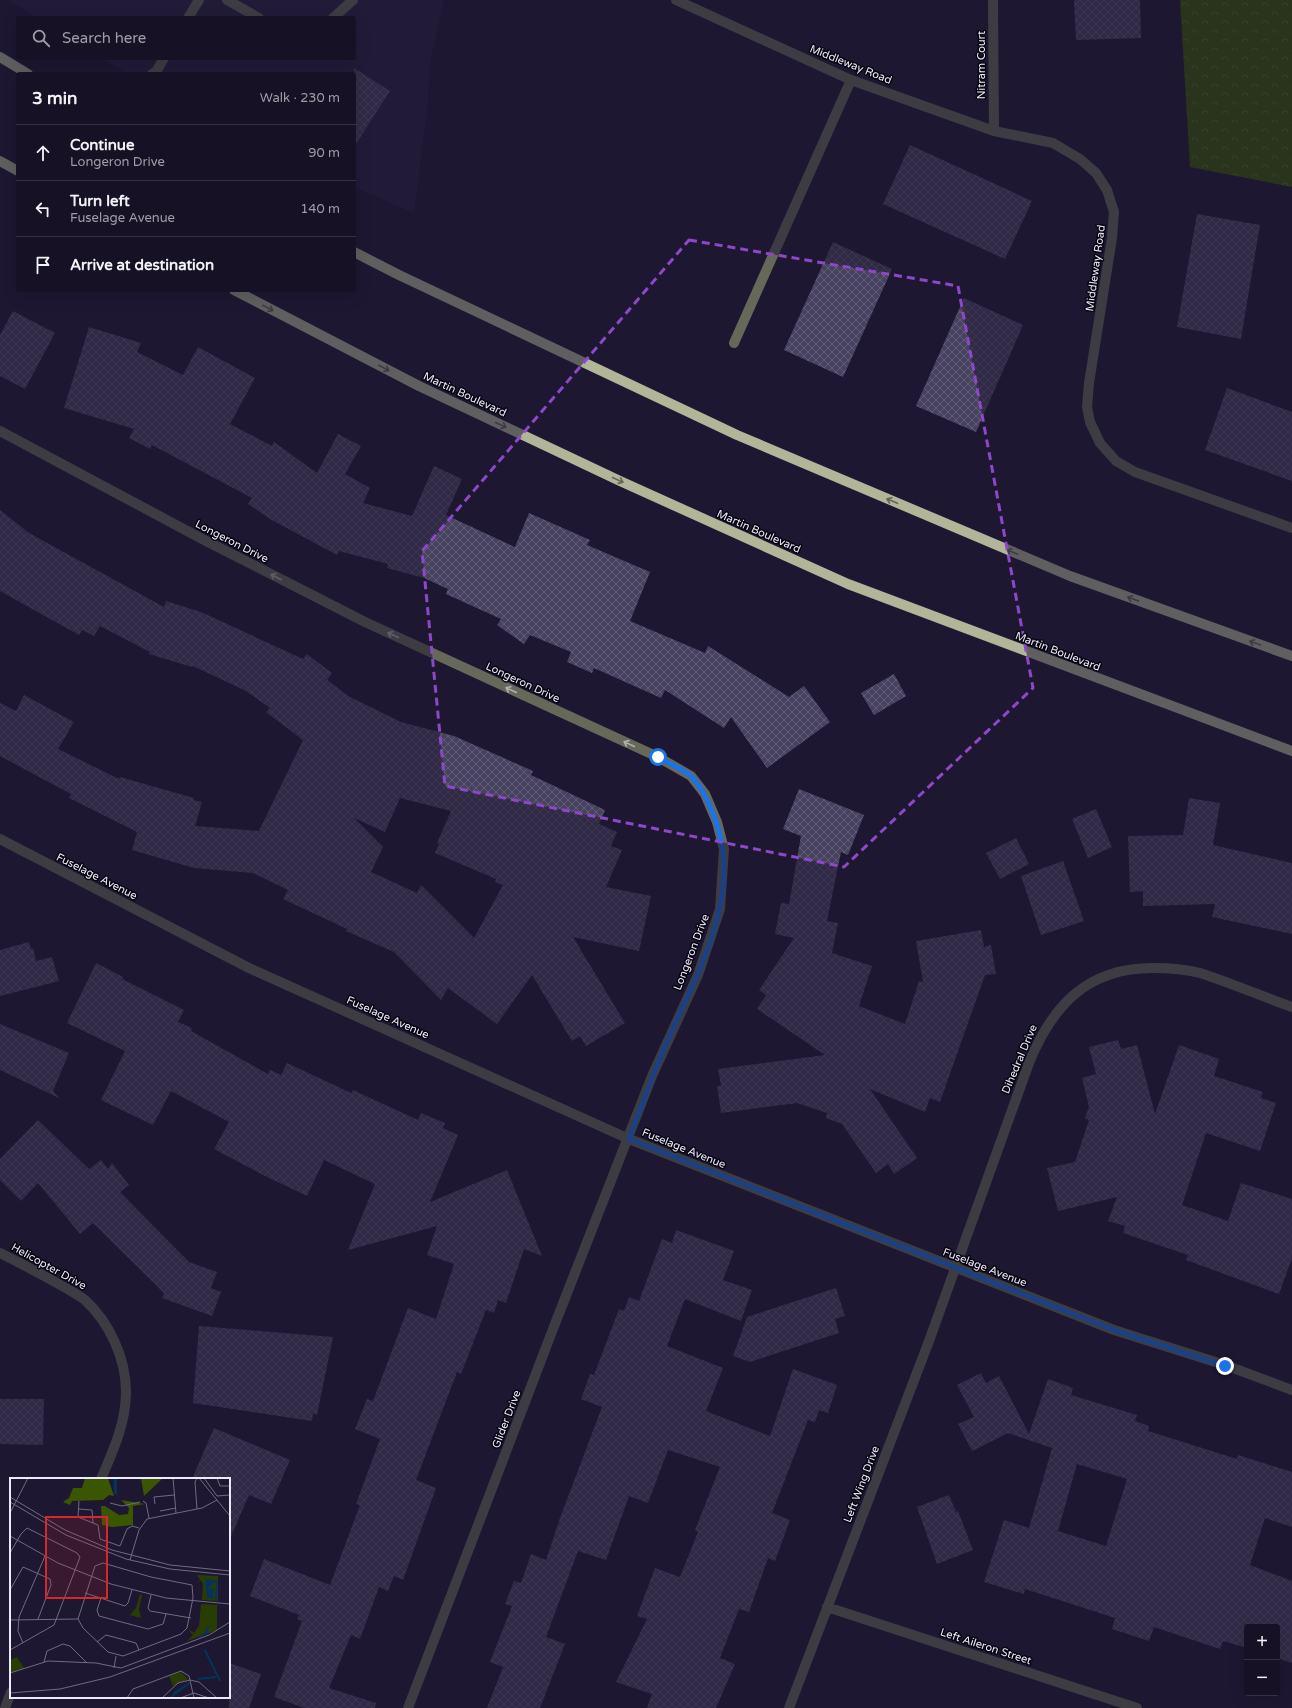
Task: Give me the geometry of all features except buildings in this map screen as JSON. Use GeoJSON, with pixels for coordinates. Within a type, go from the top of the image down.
{"type":"FeatureCollection","features":[{"type":"Feature","properties":{"kind":"main road"},"geometry":{"type":"LineString","coordinates":[[0,57],[25,72]]}},
{"type":"Feature","properties":{"kind":"main road"},"geometry":{"type":"LineString","coordinates":[[0,161],[16,170]]}},
{"type":"Feature","properties":{"kind":"main road"},"geometry":{"type":"LineString","coordinates":[[356,253],[399,276],[737,435],[1070,576],[1292,656]]}},
{"type":"Feature","properties":{"kind":"main road","name":"Martin Boulevard"},"geometry":{"type":"LineString","coordinates":[[238,292],[419,386],[620,481],[848,584],[1292,751]]}},
{"type":"Feature","properties":{"kind":"street"},"geometry":{"type":"LineString","coordinates":[[189,16],[199,0]]}},
{"type":"Feature","properties":{"kind":"street"},"geometry":{"type":"LineString","coordinates":[[227,0],[255,16]]}},
{"type":"Feature","properties":{"kind":"street"},"geometry":{"type":"LineString","coordinates":[[335,16],[353,0]]}},
{"type":"Feature","properties":{"kind":"street","name":"Middleway Road"},"geometry":{"type":"LineString","coordinates":[[676,0],[851,80],[994,131],[1053,143],[1080,159],[1096,173],[1107,190],[1114,212],[1112,238],[1089,382],[1087,407],[1090,422],[1100,442],[1116,461],[1135,472],[1292,528]]}},
{"type":"Feature","properties":{"kind":"street","name":"Nitram Court"},"geometry":{"type":"LineString","coordinates":[[993,0],[994,131]]}},
{"type":"Feature","properties":{"kind":"street"},"geometry":{"type":"LineString","coordinates":[[155,72],[163,60]]}},
{"type":"Feature","properties":{"kind":"street"},"geometry":{"type":"LineString","coordinates":[[734,343],[851,80]]}},
{"type":"Feature","properties":{"kind":"street","name":"Longeron Drive"},"geometry":{"type":"LineString","coordinates":[[0,431],[206,541],[365,622],[658,757],[691,776],[705,794],[716,822],[724,849],[720,909],[698,975],[652,1076],[629,1139]]}},
{"type":"Feature","properties":{"kind":"street","name":"Fuselage Avenue"},"geometry":{"type":"LineString","coordinates":[[0,839],[249,968],[629,1139],[1114,1330],[1225,1366],[1292,1390]]}},
{"type":"Feature","properties":{"kind":"street","name":"Dihedral Drive"},"geometry":{"type":"LineString","coordinates":[[954,1268],[1039,1037],[1053,1016],[1067,1001],[1085,986],[1108,974],[1133,968],[1169,968],[1199,973],[1292,1007]]}},
{"type":"Feature","properties":{"kind":"street","name":"Glider Drive"},"geometry":{"type":"LineString","coordinates":[[408,1708],[553,1329],[629,1139]]}},
{"type":"Feature","properties":{"kind":"street","name":"Helicopter Drive"},"geometry":{"type":"LineString","coordinates":[[0,1252],[84,1299],[104,1323],[113,1337],[120,1358],[126,1391],[119,1433],[101,1478]]}},
{"type":"Feature","properties":{"kind":"street","name":"Left Wing Drive"},"geometry":{"type":"LineString","coordinates":[[789,1708],[929,1341],[954,1268]]}},
{"type":"Feature","properties":{"kind":"street","name":"Left Aileron Street"},"geometry":{"type":"LineString","coordinates":[[827,1608],[1137,1708]]}},
{"type":"Feature","properties":{"kind":"street"},"geometry":{"type":"LineString","coordinates":[[5,1708],[10,1695]]}},
{"type":"Feature","properties":{"kind":"highlighted area"},"geometry":{"type":"Polygon","coordinates":[[[689,240],[958,286],[1033,688],[844,867],[445,786],[422,551],[689,240]]]}},
{"type":"Feature","properties":{"kind":"shaded area"},"geometry":{"type":"Polygon","coordinates":[[[8,0],[444,0],[431,59],[427,110],[414,213],[356,188],[356,72],[125,72],[105,60],[356,60],[356,16],[34,16],[8,0]]]}},
{"type":"Feature","properties":{"kind":"green space"},"geometry":{"type":"Polygon","coordinates":[[[1180,0],[1292,0],[1292,187],[1190,167],[1180,0]]]}},
{"type":"Feature","properties":{"kind":"route"},"geometry":{"type":"LineString","coordinates":[[658,757],[691,776],[705,794],[716,822],[724,849],[723,879],[720,909],[710,942],[698,975],[652,1076],[629,1139],[1114,1330],[1225,1366]]}}]}
